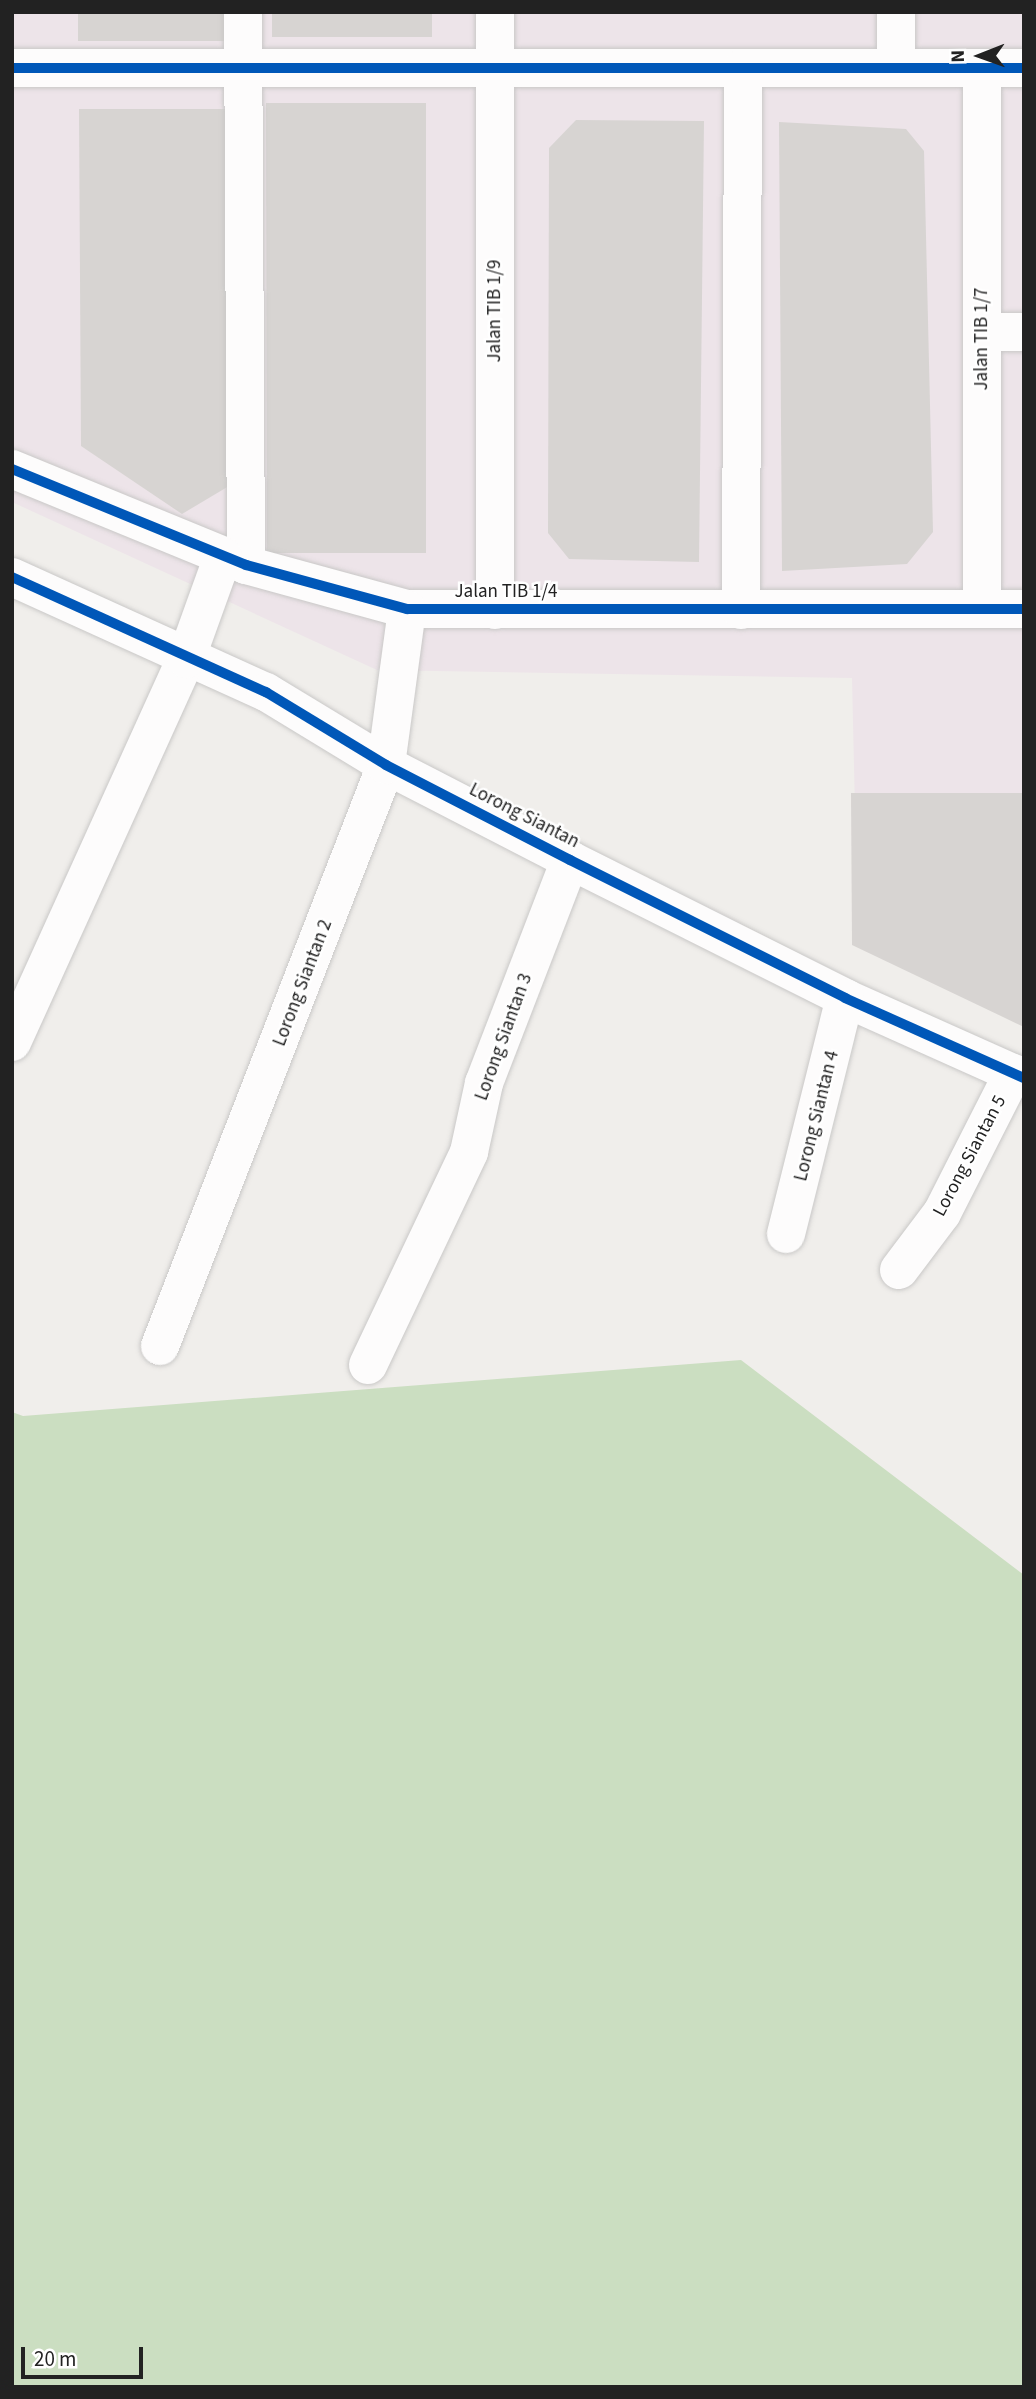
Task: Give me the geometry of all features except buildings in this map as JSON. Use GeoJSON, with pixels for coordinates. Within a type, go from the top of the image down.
{"type":"FeatureCollection","features":[{"type":"Feature","properties":{"kind":"street"},"geometry":{"type":"LineString","coordinates":[[12,1042],[186,659],[234,561],[243,12]]}},
{"type":"Feature","properties":{"kind":"street","name":"Jalan TIB 1/9"},"geometry":{"type":"LineString","coordinates":[[495,12],[495,610]]}},
{"type":"Feature","properties":{"kind":"street"},"geometry":{"type":"LineString","coordinates":[[896,12],[896,68]]}},
{"type":"Feature","properties":{"kind":"street"},"geometry":{"type":"LineString","coordinates":[[12,68],[1024,68]]}},
{"type":"Feature","properties":{"kind":"street"},"geometry":{"type":"LineString","coordinates":[[741,610],[743,68]]}},
{"type":"Feature","properties":{"kind":"street","name":"Jalan TIB 1/7"},"geometry":{"type":"LineString","coordinates":[[982,68],[982,610]]}},
{"type":"Feature","properties":{"kind":"street"},"geometry":{"type":"LineString","coordinates":[[982,332],[1024,332]]}},
{"type":"Feature","properties":{"kind":"street","name":"Jalan TIB 1/4"},"geometry":{"type":"LineString","coordinates":[[12,469],[234,561],[407,609],[1024,609]]}},
{"type":"Feature","properties":{"kind":"street","name":"Lorong Siantan"},"geometry":{"type":"LineString","coordinates":[[12,577],[186,659],[267,692],[387,765],[570,860],[845,998],[1018,1075]]}},
{"type":"Feature","properties":{"kind":"street","name":"Lorong Siantan 2"},"geometry":{"type":"LineString","coordinates":[[160,1346],[387,765],[407,609]]}},
{"type":"Feature","properties":{"kind":"street","name":"Lorong Siantan 3"},"geometry":{"type":"LineString","coordinates":[[368,1365],[470,1152],[484,1083],[570,860]]}},
{"type":"Feature","properties":{"kind":"street","name":"Lorong Siantan 4"},"geometry":{"type":"LineString","coordinates":[[786,1234],[817,1120],[845,998]]}},
{"type":"Feature","properties":{"kind":"street","name":"Lorong Siantan 5"},"geometry":{"type":"LineString","coordinates":[[899,1270],[942,1213],[1018,1075]]}},
{"type":"Feature","properties":{"kind":"shaded area"},"geometry":{"type":"Polygon","coordinates":[[[12,12],[1024,12],[1024,1026],[858,943],[852,678],[377,670],[12,502],[12,12]]]}},
{"type":"Feature","properties":{"kind":"green space"},"geometry":{"type":"Polygon","coordinates":[[[741,1360],[1024,1575],[1024,2387],[12,2387],[12,1412],[23,1416],[741,1360]]]}},
{"type":"Feature","properties":{"kind":"cycle path"},"geometry":{"type":"LineString","coordinates":[[12,68],[1024,68]]}},
{"type":"Feature","properties":{"kind":"cycle path"},"geometry":{"type":"LineString","coordinates":[[12,469],[246,565],[407,609],[1024,609]]}},
{"type":"Feature","properties":{"kind":"cycle path"},"geometry":{"type":"LineString","coordinates":[[12,577],[266,692],[386,765],[570,860],[845,998],[1024,1078]]}}]}
